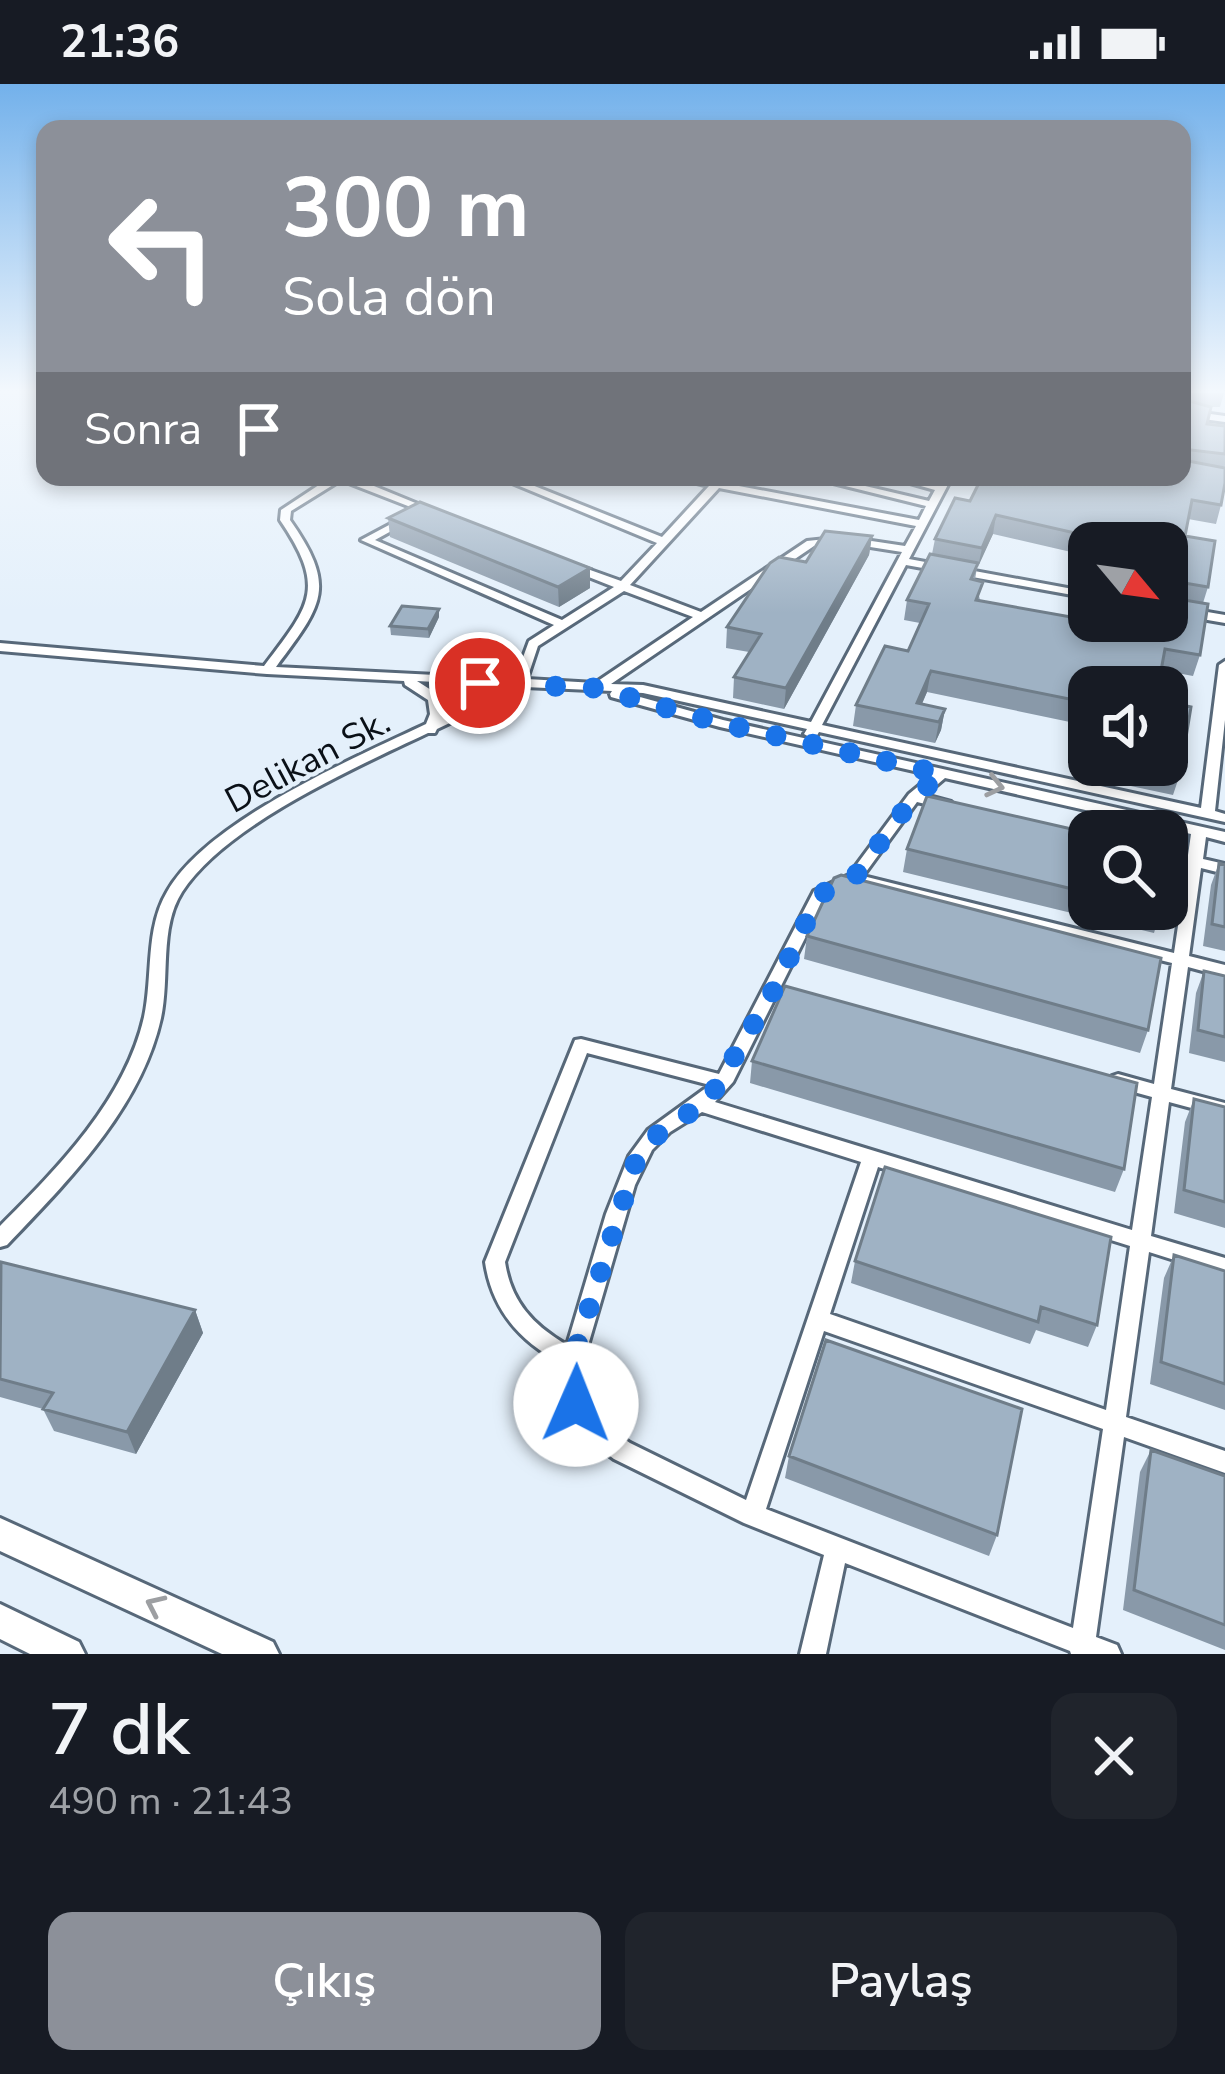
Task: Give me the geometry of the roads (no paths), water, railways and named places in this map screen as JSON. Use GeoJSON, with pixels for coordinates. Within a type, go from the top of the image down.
{"type":"FeatureCollection","features":[{"type":"Feature","properties":{"kind":"street"},"geometry":{"type":"LineString","coordinates":[[266,670],[317,594],[315,566],[285,520],[286,510],[326,486]]}},
{"type":"Feature","properties":{"kind":"street"},"geometry":{"type":"LineString","coordinates":[[364,486],[448,518]]}},
{"type":"Feature","properties":{"kind":"street"},"geometry":{"type":"LineString","coordinates":[[525,486],[664,542]]}},
{"type":"Feature","properties":{"kind":"street"},"geometry":{"type":"LineString","coordinates":[[518,686],[533,644],[622,586],[715,486]]}},
{"type":"Feature","properties":{"kind":"street"},"geometry":{"type":"LineString","coordinates":[[752,486],[923,524]]}},
{"type":"Feature","properties":{"kind":"street"},"geometry":{"type":"LineString","coordinates":[[852,486],[933,505]]}},
{"type":"Feature","properties":{"kind":"street"},"geometry":{"type":"LineString","coordinates":[[806,743],[942,486]]}},
{"type":"Feature","properties":{"kind":"street"},"geometry":{"type":"LineString","coordinates":[[426,510],[366,540],[563,625]]}},
{"type":"Feature","properties":{"kind":"street"},"geometry":{"type":"LineString","coordinates":[[596,688],[812,543],[838,539],[1068,590]]}},
{"type":"Feature","properties":{"kind":"street"},"geometry":{"type":"LineString","coordinates":[[557,561],[699,616]]}},
{"type":"Feature","properties":{"kind":"street"},"geometry":{"type":"LineString","coordinates":[[1188,613],[1225,619]]}},
{"type":"Feature","properties":{"kind":"street"},"geometry":{"type":"LineString","coordinates":[[0,646],[266,670],[643,689],[1203,823],[1225,837]]}},
{"type":"Feature","properties":{"kind":"street"},"geometry":{"type":"LineString","coordinates":[[1082,1649],[1225,665]]}},
{"type":"Feature","properties":{"kind":"street"},"geometry":{"type":"LineString","coordinates":[[402,678],[434,698],[437,714],[430,730]]}},
{"type":"Feature","properties":{"kind":"street","name":"Delikan Sk."},"geometry":{"type":"LineString","coordinates":[[0,1239],[66,1167],[131,1067],[151,1024],[168,904],[187,874],[251,819],[518,686]]}},
{"type":"Feature","properties":{"kind":"street"},"geometry":{"type":"LineString","coordinates":[[596,688],[942,774],[1203,823],[1225,818]]}},
{"type":"Feature","properties":{"kind":"street"},"geometry":{"type":"LineString","coordinates":[[942,774],[914,797],[854,878],[819,895],[775,988],[724,1082],[705,1106],[670,1122],[638,1155],[573,1359],[576,1404],[594,1431],[752,1515],[1082,1649],[1108,1654]]}},
{"type":"Feature","properties":{"kind":"street"},"geometry":{"type":"LineString","coordinates":[[914,797],[958,807]]}},
{"type":"Feature","properties":{"kind":"street"},"geometry":{"type":"LineString","coordinates":[[1188,860],[1225,869]]}},
{"type":"Feature","properties":{"kind":"street"},"geometry":{"type":"LineString","coordinates":[[854,878],[1225,971]]}},
{"type":"Feature","properties":{"kind":"street"},"geometry":{"type":"LineString","coordinates":[[775,988],[798,994]]}},
{"type":"Feature","properties":{"kind":"street"},"geometry":{"type":"LineString","coordinates":[[573,1359],[541,1342],[516,1318],[498,1284],[496,1262],[581,1045],[724,1082]]}},
{"type":"Feature","properties":{"kind":"street"},"geometry":{"type":"LineString","coordinates":[[1094,1075],[1225,1110]]}},
{"type":"Feature","properties":{"kind":"street"},"geometry":{"type":"LineString","coordinates":[[705,1106],[1225,1268]]}},
{"type":"Feature","properties":{"kind":"street"},"geometry":{"type":"LineString","coordinates":[[752,1515],[872,1158]]}},
{"type":"Feature","properties":{"kind":"street"},"geometry":{"type":"LineString","coordinates":[[818,1319],[1225,1462]]}},
{"type":"Feature","properties":{"kind":"street"},"geometry":{"type":"LineString","coordinates":[[0,1534],[261,1654]]}},
{"type":"Feature","properties":{"kind":"street"},"geometry":{"type":"LineString","coordinates":[[813,1654],[837,1548]]}},
{"type":"Feature","properties":{"kind":"street"},"geometry":{"type":"LineString","coordinates":[[0,1621],[67,1654]]}}]}
